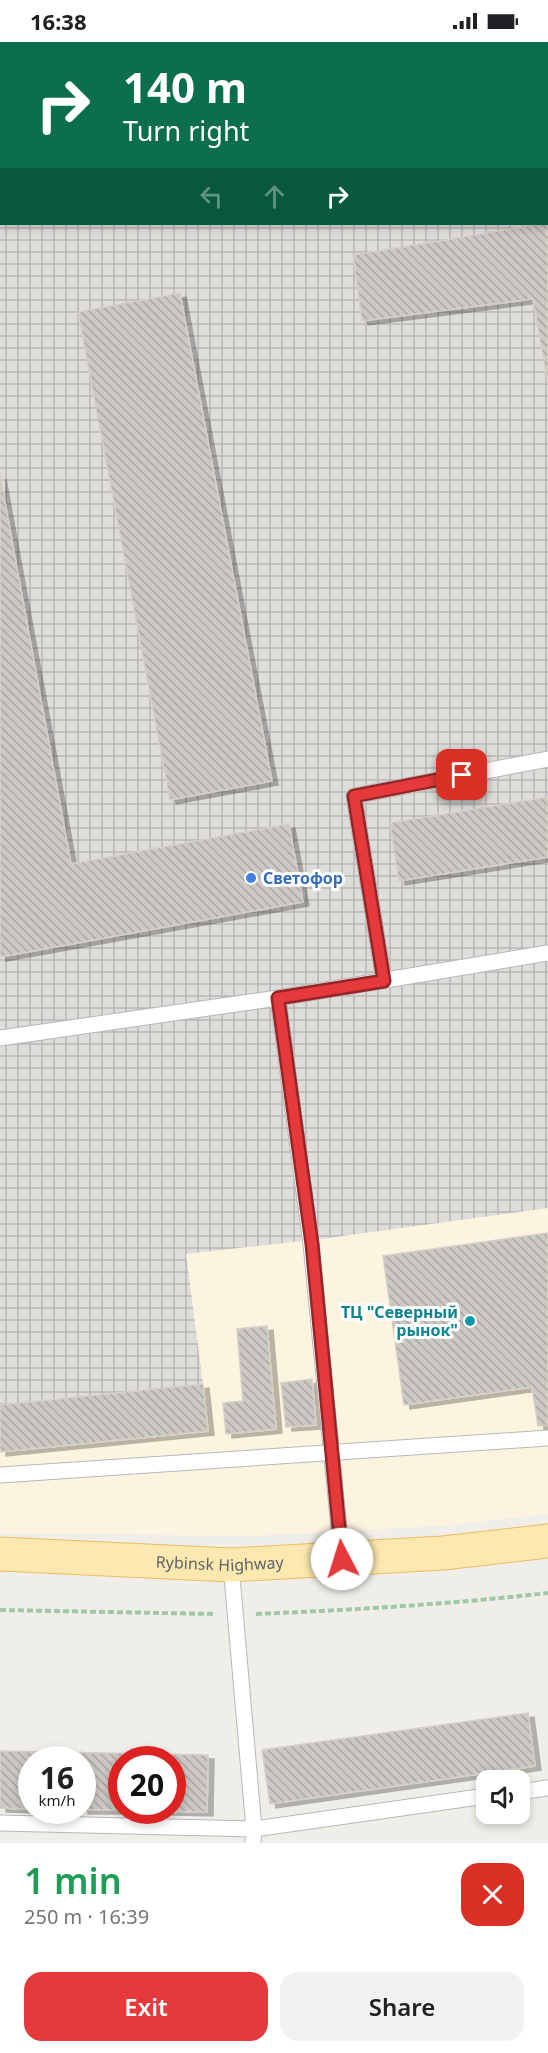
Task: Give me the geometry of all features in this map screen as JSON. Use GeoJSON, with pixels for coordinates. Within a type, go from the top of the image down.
{"type":"FeatureCollection","features":[{"type":"Feature","properties":{"kind":"main road","name":"Rybinsk Highway"},"geometry":{"type":"LineString","coordinates":[[0,1554],[231,1565],[443,1553],[548,1541]]}},
{"type":"Feature","properties":{"kind":"lane"},"geometry":{"type":"LineString","coordinates":[[384,981],[354,796],[548,759]]}},
{"type":"Feature","properties":{"kind":"lane"},"geometry":{"type":"LineString","coordinates":[[0,1038],[278,998],[548,953]]}},
{"type":"Feature","properties":{"kind":"lane"},"geometry":{"type":"LineString","coordinates":[[278,998],[312,1244],[342,1559]]}},
{"type":"Feature","properties":{"kind":"lane"},"geometry":{"type":"LineString","coordinates":[[0,1474],[548,1438]]}},
{"type":"Feature","properties":{"kind":"lane"},"geometry":{"type":"LineString","coordinates":[[231,1565],[254,1836]]}},
{"type":"Feature","properties":{"kind":"lane"},"geometry":{"type":"LineString","coordinates":[[530,1790],[548,1788]]}},
{"type":"Feature","properties":{"kind":"lane"},"geometry":{"type":"LineString","coordinates":[[0,1823],[254,1836],[476,1798]]}},
{"type":"Feature","properties":{"kind":"path"},"geometry":{"type":"LineString","coordinates":[[0,1610],[235,1614],[338,1610],[548,1593]]}},
{"type":"Feature","properties":{"kind":"shaded area"},"geometry":{"type":"Polygon","coordinates":[[[0,225],[548,225],[548,1208],[328,1238],[186,1254],[203,1384],[0,1405],[0,225]]]}},
{"type":"Feature","properties":{"kind":"shaded area"},"geometry":{"type":"Polygon","coordinates":[[[548,1208],[548,1514],[438,1526],[250,1536],[0,1533],[0,1405],[203,1384],[185,1254],[328,1238],[548,1208]]]}},
{"type":"Feature","properties":{"kind":"building"},"geometry":{"type":"Polygon","coordinates":[[[536,225],[548,225],[548,384],[533,299],[362,321],[353,255],[536,225]]]}},
{"type":"Feature","properties":{"kind":"building"},"geometry":{"type":"Polygon","coordinates":[[[180,293],[272,781],[170,800],[78,312],[180,293]]]}},
{"type":"Feature","properties":{"kind":"building"},"geometry":{"type":"Polygon","coordinates":[[[0,475],[71,864],[289,824],[303,902],[0,957],[0,475]]]}},
{"type":"Feature","properties":{"kind":"building"},"geometry":{"type":"Polygon","coordinates":[[[548,797],[548,857],[399,881],[390,823],[548,797]]]}},
{"type":"Feature","properties":{"kind":"building","name":"ТЦ \"Северный рынок\""},"geometry":{"type":"Polygon","coordinates":[[[548,1233],[548,1425],[538,1426],[532,1387],[404,1405],[383,1256],[548,1233]]]}},
{"type":"Feature","properties":{"kind":"building"},"geometry":{"type":"Polygon","coordinates":[[[267,1326],[276,1429],[226,1434],[223,1403],[243,1401],[237,1329],[267,1326]]]}},
{"type":"Feature","properties":{"kind":"building"},"geometry":{"type":"Polygon","coordinates":[[[312,1379],[316,1425],[286,1427],[281,1383],[312,1379]]]}},
{"type":"Feature","properties":{"kind":"building"},"geometry":{"type":"Polygon","coordinates":[[[203,1384],[208,1431],[0,1452],[0,1405],[203,1384]]]}},
{"type":"Feature","properties":{"kind":"building"},"geometry":{"type":"Polygon","coordinates":[[[528,1713],[535,1766],[507,1770],[476,1770],[476,1774],[270,1804],[262,1750],[528,1713]]]}},
{"type":"Feature","properties":{"kind":"building"},"geometry":{"type":"Polygon","coordinates":[[[0,1751],[18,1751],[18,1809],[0,1808],[0,1751]]]}},
{"type":"Feature","properties":{"kind":"building"},"geometry":{"type":"Polygon","coordinates":[[[96,1753],[108,1753],[108,1810],[96,1810],[96,1753]]]}},
{"type":"Feature","properties":{"kind":"building"},"geometry":{"type":"Polygon","coordinates":[[[186,1755],[208,1755],[207,1812],[186,1811],[186,1755]]]}},
{"type":"Feature","properties":{"kind":"place","name":"Светофор"},"geometry":{"type":"Point","coordinates":[251,878]}},
{"type":"Feature","properties":{"kind":"place","name":"ТЦ \"Северный рынок\""},"geometry":{"type":"Point","coordinates":[470,1321]}},
{"type":"Feature","properties":{"kind":"route"},"geometry":{"type":"LineString","coordinates":[[342,1559],[312,1244],[278,998],[384,981],[354,796],[462,775]]}}]}
